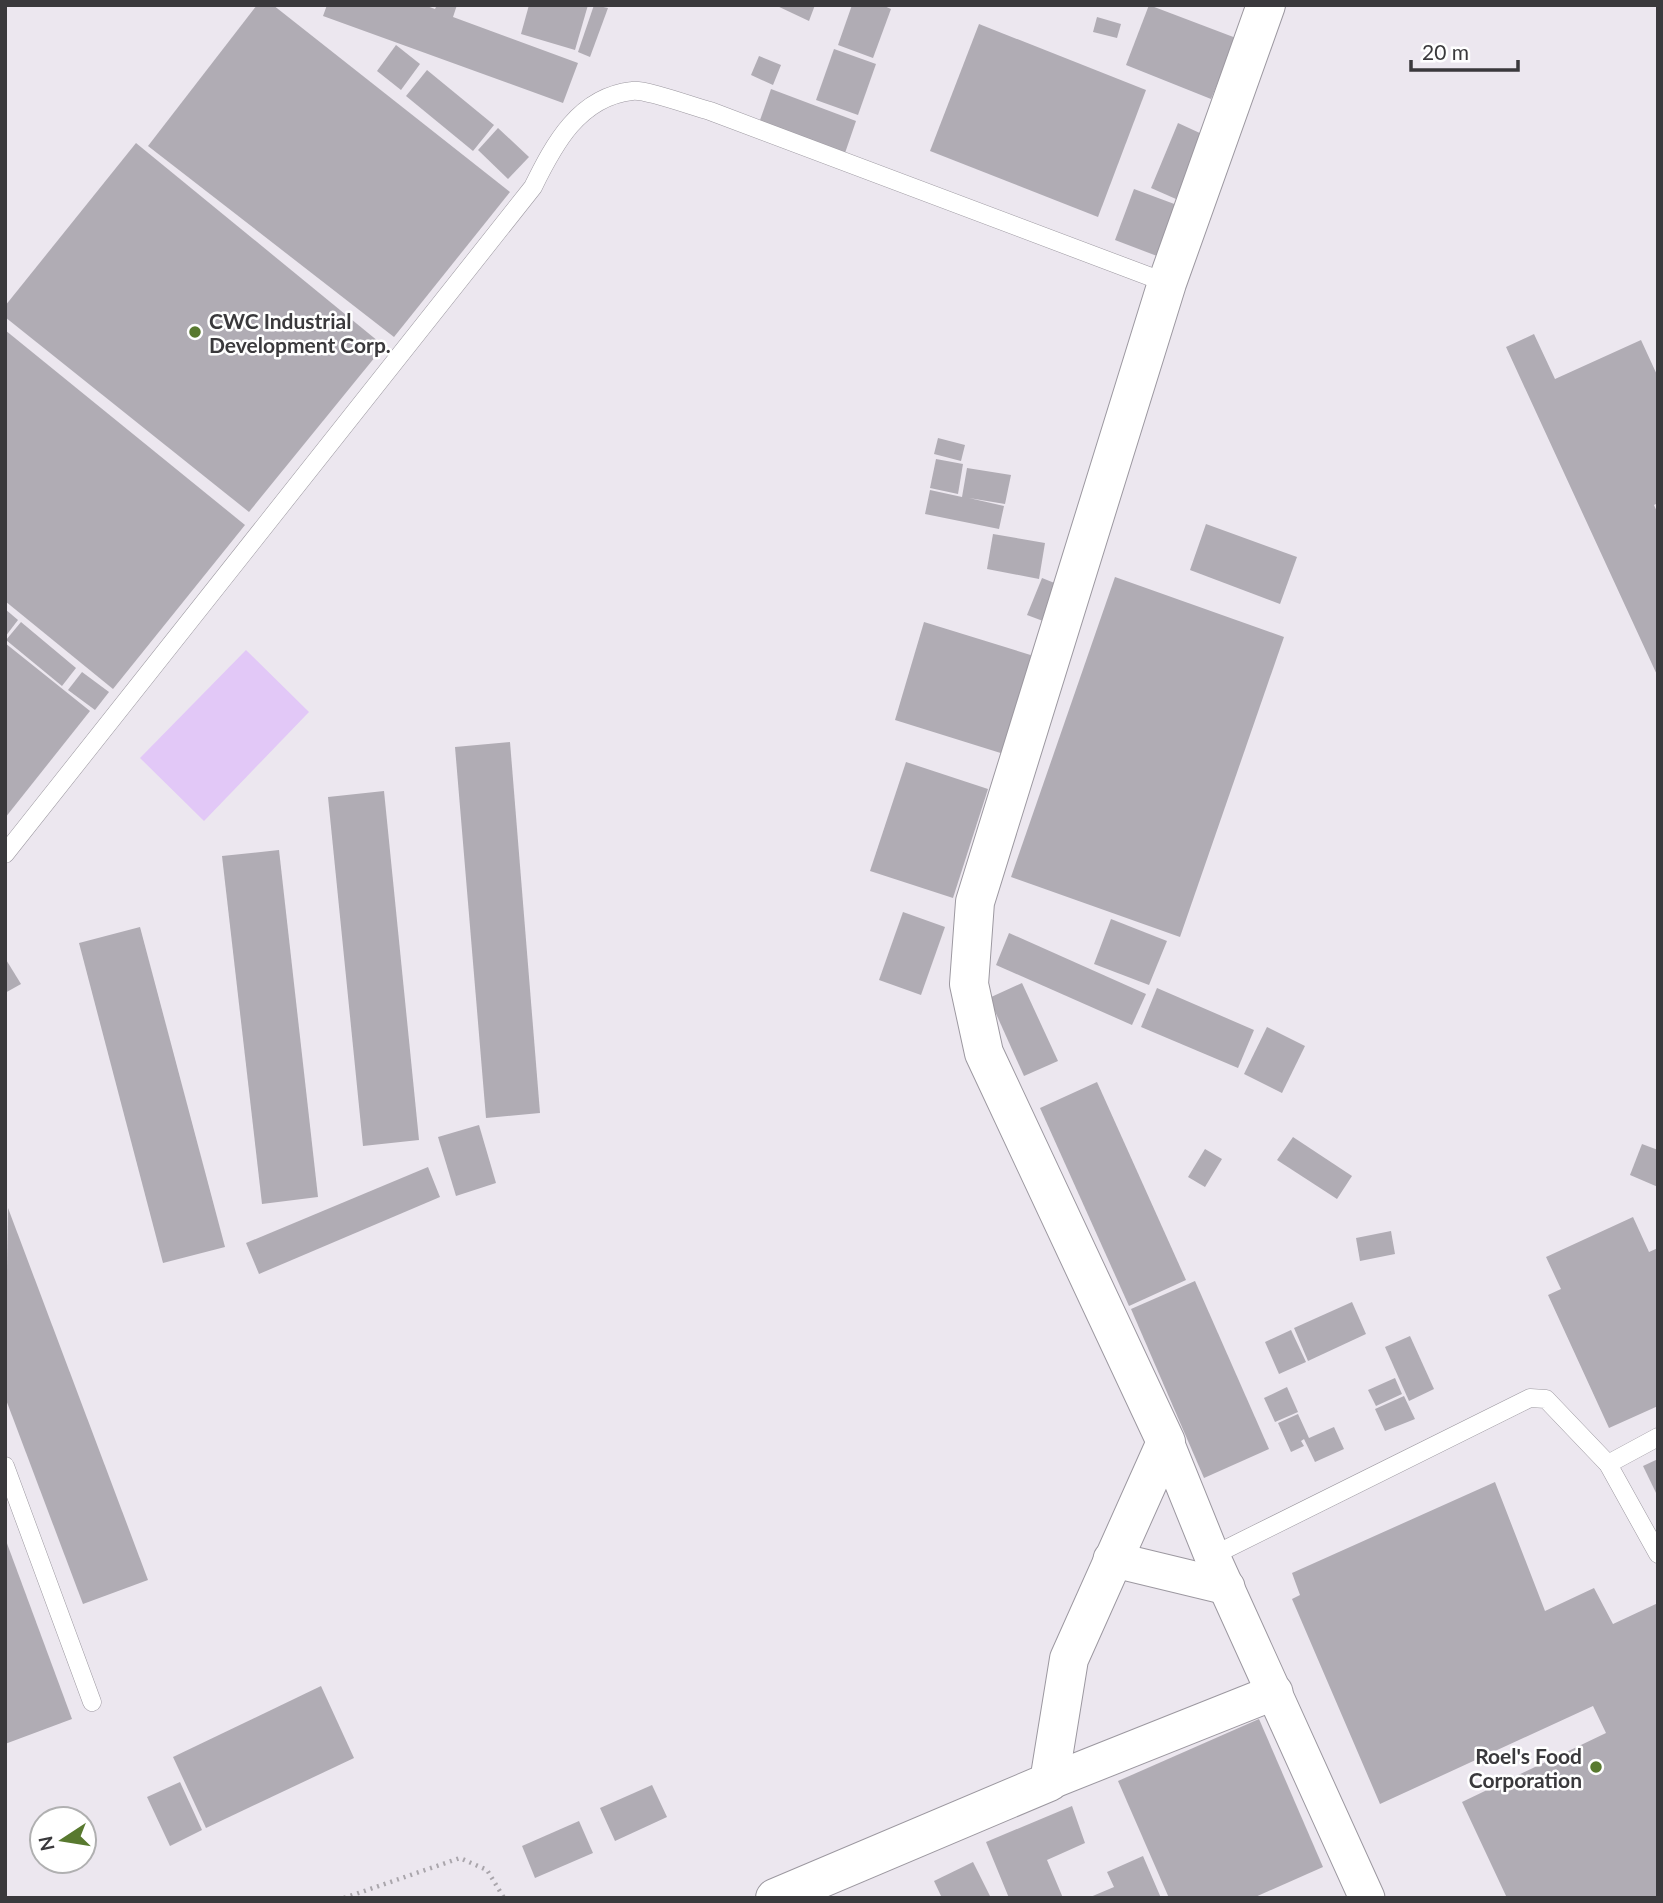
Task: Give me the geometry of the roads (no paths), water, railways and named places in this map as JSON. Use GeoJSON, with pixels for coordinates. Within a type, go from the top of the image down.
{"type":"FeatureCollection","features":[{"type":"Feature","properties":{"kind":"street"},"geometry":{"type":"LineString","coordinates":[[1266,5],[1167,284],[975,902],[969,984],[984,1054],[1167,1443],[1220,1572],[1367,1898]]}},
{"type":"Feature","properties":{"kind":"street"},"geometry":{"type":"LineString","coordinates":[[1049,1782],[1069,1659],[1111,1559],[1167,1443]]}},
{"type":"Feature","properties":{"kind":"street"},"geometry":{"type":"LineString","coordinates":[[1111,1559],[1220,1572]]}},
{"type":"Feature","properties":{"kind":"street"},"geometry":{"type":"LineString","coordinates":[[775,1898],[1049,1782],[1275,1692]]}},
{"type":"Feature","properties":{"kind":"lane"},"geometry":{"type":"LineString","coordinates":[[5,854],[533,187],[560,137],[597,102],[634,90],[710,111],[1167,284]]}},
{"type":"Feature","properties":{"kind":"lane"},"geometry":{"type":"LineString","coordinates":[[1220,1572],[1530,1398],[1546,1399],[1608,1464],[1658,1553]]}},
{"type":"Feature","properties":{"kind":"lane"},"geometry":{"type":"LineString","coordinates":[[1608,1464],[1658,1437]]}},
{"type":"Feature","properties":{"kind":"lane"},"geometry":{"type":"LineString","coordinates":[[5,1466],[92,1702]]}},
{"type":"Feature","properties":{"kind":"place","name":"CWC Industrial Development Corp."},"geometry":{"type":"Point","coordinates":[195,332]}},
{"type":"Feature","properties":{"kind":"place","name":"Roel's Food Corporation"},"geometry":{"type":"Point","coordinates":[1596,1767]}}]}
